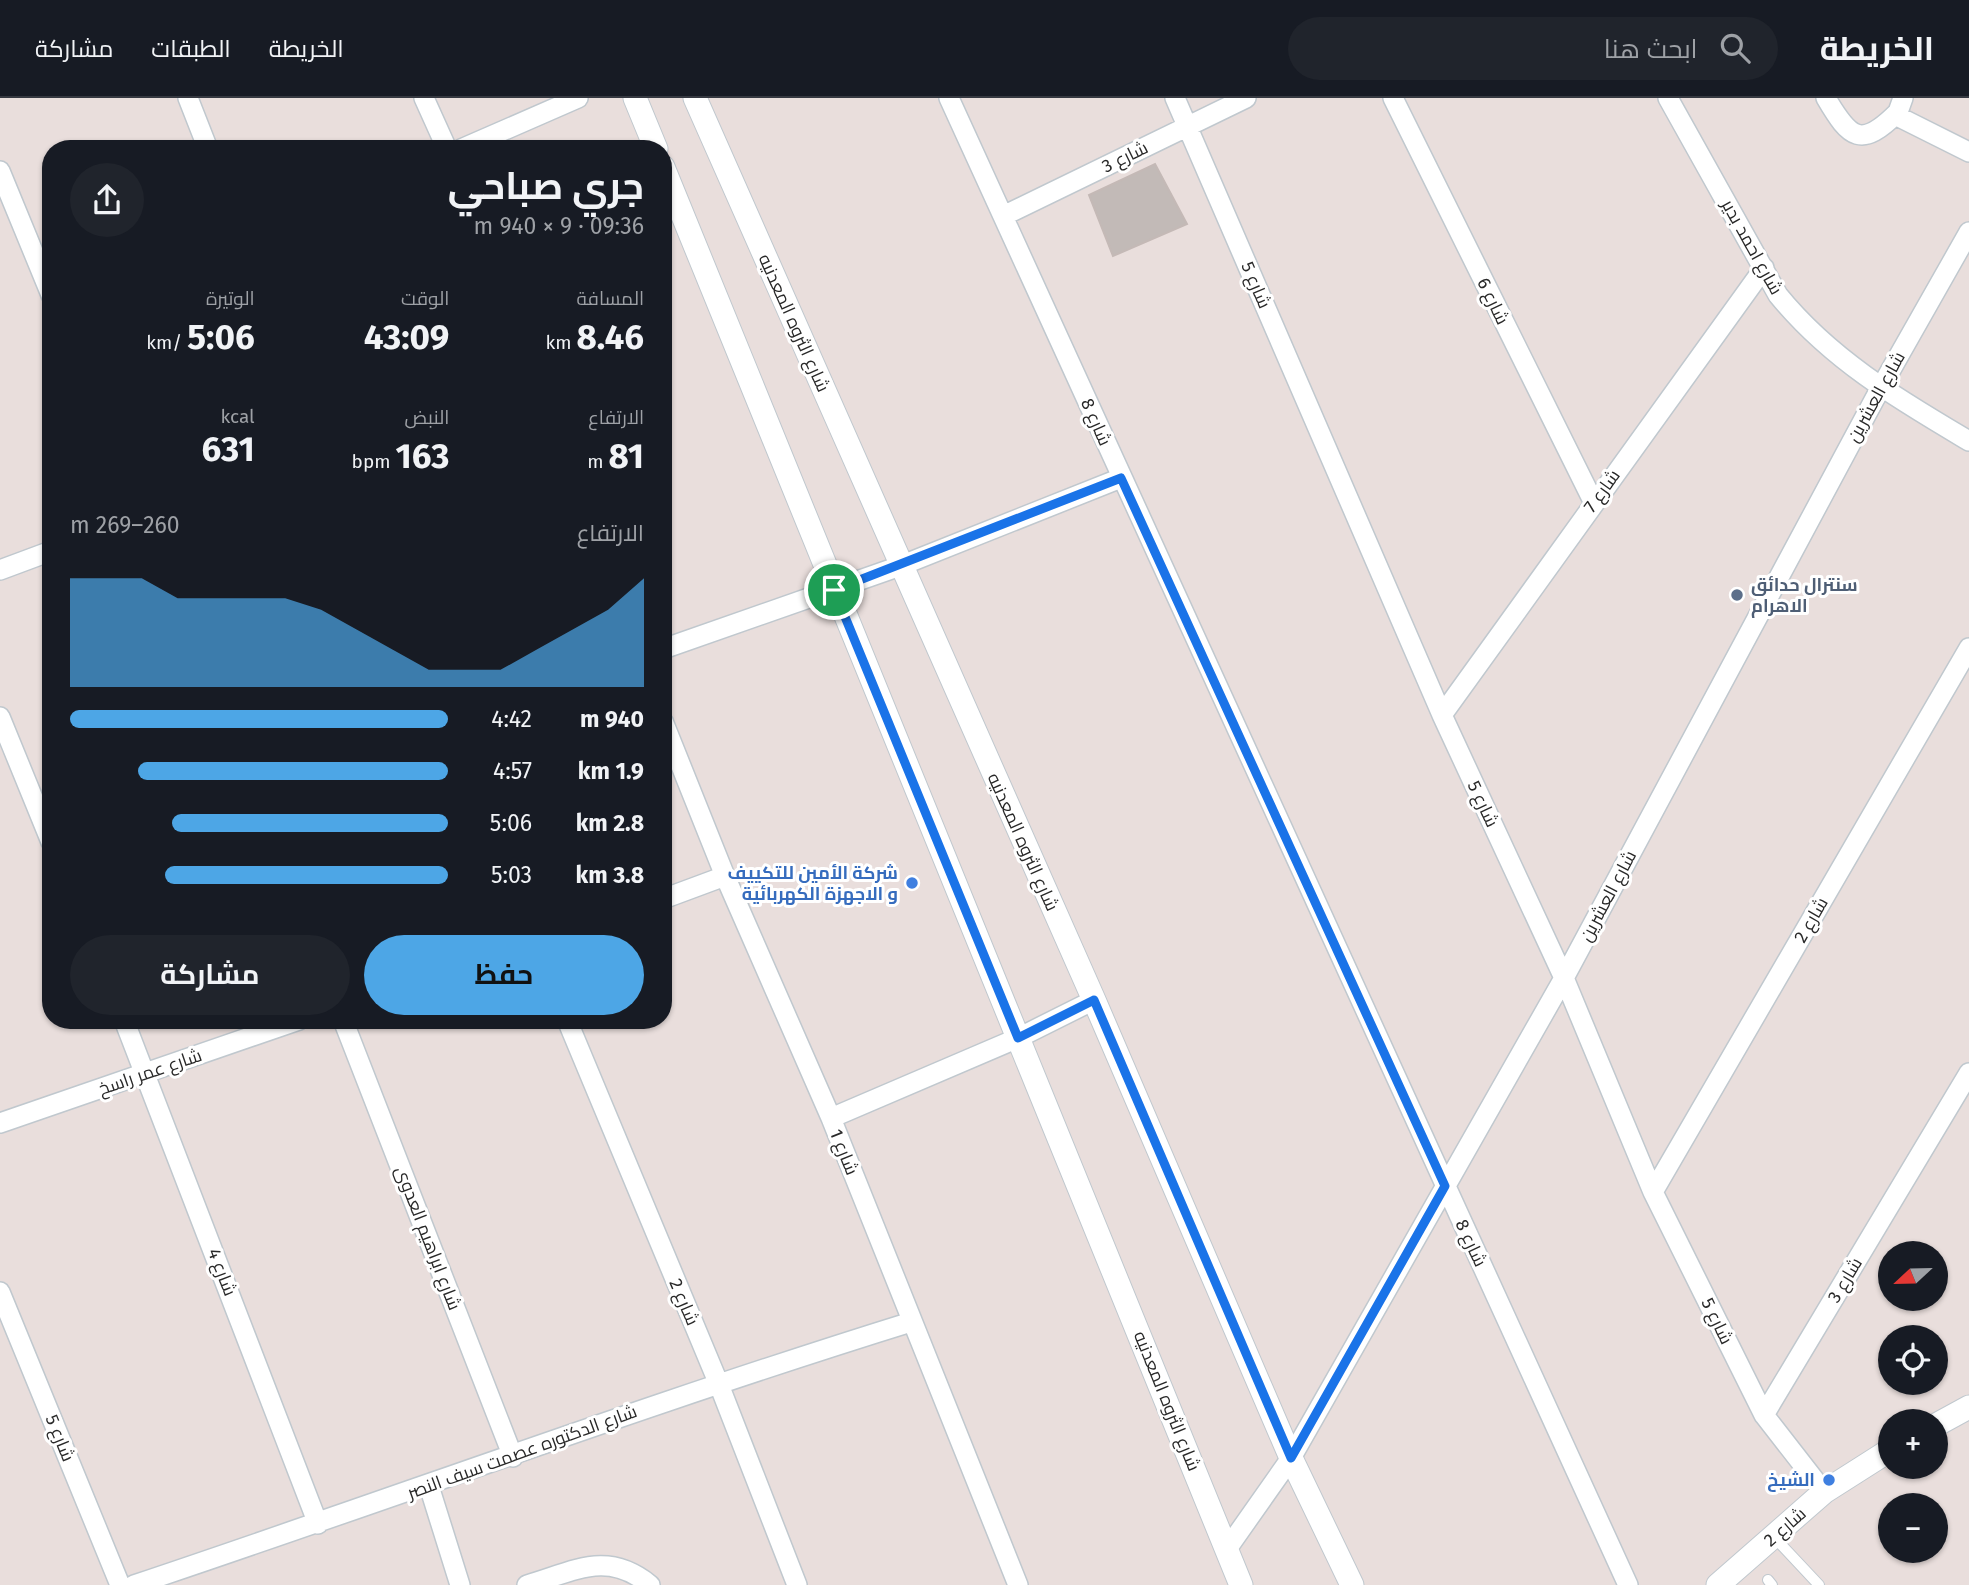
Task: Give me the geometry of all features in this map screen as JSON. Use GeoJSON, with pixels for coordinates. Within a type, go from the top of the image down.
{"type":"FeatureCollection","features":[{"type":"Feature","properties":{"kind":"street"},"geometry":{"type":"LineString","coordinates":[[188,98],[204,140]]}},
{"type":"Feature","properties":{"kind":"street"},"geometry":{"type":"LineString","coordinates":[[424,98],[443,140]]}},
{"type":"Feature","properties":{"kind":"street"},"geometry":{"type":"LineString","coordinates":[[482,140],[578,98]]}},
{"type":"Feature","properties":{"kind":"street"},"geometry":{"type":"LineString","coordinates":[[635,98],[652,140]]}},
{"type":"Feature","properties":{"kind":"street","name":"شارع الثروه المعدنيه"},"geometry":{"type":"LineString","coordinates":[[695,98],[1094,1000],[1291,1458],[1352,1585]]}},
{"type":"Feature","properties":{"kind":"street","name":"شارع 8"},"geometry":{"type":"LineString","coordinates":[[949,98],[1628,1585]]}},
{"type":"Feature","properties":{"kind":"street","name":"شارع 5"},"geometry":{"type":"LineString","coordinates":[[1175,98],[1442,715],[1564,978],[1653,1192],[1764,1415],[1824,1492]]}},
{"type":"Feature","properties":{"kind":"street","name":"شارع 3"},"geometry":{"type":"LineString","coordinates":[[1003,216],[1246,98]]}},
{"type":"Feature","properties":{"kind":"street","name":"شارع 6"},"geometry":{"type":"LineString","coordinates":[[1393,98],[1594,503]]}},
{"type":"Feature","properties":{"kind":"street","name":"شارع احمد بدير"},"geometry":{"type":"LineString","coordinates":[[1668,98],[1777,295],[1796,317],[1880,389],[1969,441]]}},
{"type":"Feature","properties":{"kind":"street"},"geometry":{"type":"LineString","coordinates":[[1826,98],[1841,124],[1856,135],[1874,134],[1900,105],[1907,121],[1969,152]]}},
{"type":"Feature","properties":{"kind":"street"},"geometry":{"type":"LineString","coordinates":[[0,171],[42,273]]}},
{"type":"Feature","properties":{"kind":"street","name":"شارع الثروه المعدنيه"},"geometry":{"type":"LineString","coordinates":[[672,189],[1241,1585]]}},
{"type":"Feature","properties":{"kind":"street","name":"شارع العشرين"},"geometry":{"type":"LineString","coordinates":[[1227,1549],[1291,1458],[1564,978],[1880,389],[1969,232]]}},
{"type":"Feature","properties":{"kind":"street","name":"شارع 7"},"geometry":{"type":"LineString","coordinates":[[1442,715],[1764,268]]}},
{"type":"Feature","properties":{"kind":"street"},"geometry":{"type":"LineString","coordinates":[[672,646],[900,566],[1121,478]]}},
{"type":"Feature","properties":{"kind":"street"},"geometry":{"type":"LineString","coordinates":[[0,570],[42,554]]}},
{"type":"Feature","properties":{"kind":"street","name":"شارع 2"},"geometry":{"type":"LineString","coordinates":[[1653,1192],[1969,648]]}},
{"type":"Feature","properties":{"kind":"street"},"geometry":{"type":"LineString","coordinates":[[0,717],[42,820]]}},
{"type":"Feature","properties":{"kind":"street","name":"شارع 1"},"geometry":{"type":"LineString","coordinates":[[672,744],[725,877],[831,1118],[1018,1585]]}},
{"type":"Feature","properties":{"kind":"street"},"geometry":{"type":"LineString","coordinates":[[672,896],[725,877]]}},
{"type":"Feature","properties":{"kind":"street"},"geometry":{"type":"LineString","coordinates":[[831,1118],[1018,1038],[1094,1000]]}},
{"type":"Feature","properties":{"kind":"street","name":"شارع 4"},"geometry":{"type":"LineString","coordinates":[[128,1029],[318,1524]]}},
{"type":"Feature","properties":{"kind":"street","name":"شارع عمر راسخ"},"geometry":{"type":"LineString","coordinates":[[0,1123],[273,1029]]}},
{"type":"Feature","properties":{"kind":"street","name":"شارع ابراهيم العدوى"},"geometry":{"type":"LineString","coordinates":[[347,1029],[513,1457]]}},
{"type":"Feature","properties":{"kind":"street","name":"شارع 2"},"geometry":{"type":"LineString","coordinates":[[571,1029],[718,1382],[797,1585]]}},
{"type":"Feature","properties":{"kind":"street","name":"شارع 3"},"geometry":{"type":"LineString","coordinates":[[1764,1415],[1969,1073]]}},
{"type":"Feature","properties":{"kind":"street","name":"شارع 5"},"geometry":{"type":"LineString","coordinates":[[0,1292],[120,1585]]}},
{"type":"Feature","properties":{"kind":"street","name":"شارع الدكتوره عصمت سيف النصر"},"geometry":{"type":"LineString","coordinates":[[134,1585],[513,1457],[718,1382],[911,1322]]}},
{"type":"Feature","properties":{"kind":"street"},"geometry":{"type":"LineString","coordinates":[[1948,1418],[1969,1407]]}},
{"type":"Feature","properties":{"kind":"street","name":"شارع 2"},"geometry":{"type":"LineString","coordinates":[[1718,1585],[1824,1492],[1878,1458]]}},
{"type":"Feature","properties":{"kind":"street"},"geometry":{"type":"LineString","coordinates":[[429,1486],[460,1585]]}},
{"type":"Feature","properties":{"kind":"street"},"geometry":{"type":"LineString","coordinates":[[527,1585],[605,1564],[632,1570],[650,1585]]}},
{"type":"Feature","properties":{"kind":"lane"},"geometry":{"type":"LineString","coordinates":[[1773,1536],[1819,1585]]}},
{"type":"Feature","properties":{"kind":"building"},"geometry":{"type":"Polygon","coordinates":[[[1155,164],[1187,224],[1113,256],[1089,195],[1155,164]]]}},
{"type":"Feature","properties":{"kind":"place","name":"سنترال حدائق الاهرام"},"geometry":{"type":"Point","coordinates":[1737,595]}},
{"type":"Feature","properties":{"kind":"place","name":"شركة الأمين للتكييف و الاجهزة الكهربائية"},"geometry":{"type":"Point","coordinates":[912,883]}},
{"type":"Feature","properties":{"kind":"place","name":"الشيخ"},"geometry":{"type":"Point","coordinates":[1829,1480]}},
{"type":"Feature","properties":{"kind":"route"},"geometry":{"type":"LineString","coordinates":[[1121,478],[1445,1186],[1291,1458],[1094,1000],[1018,1038],[834,590],[1121,478]]}}]}
